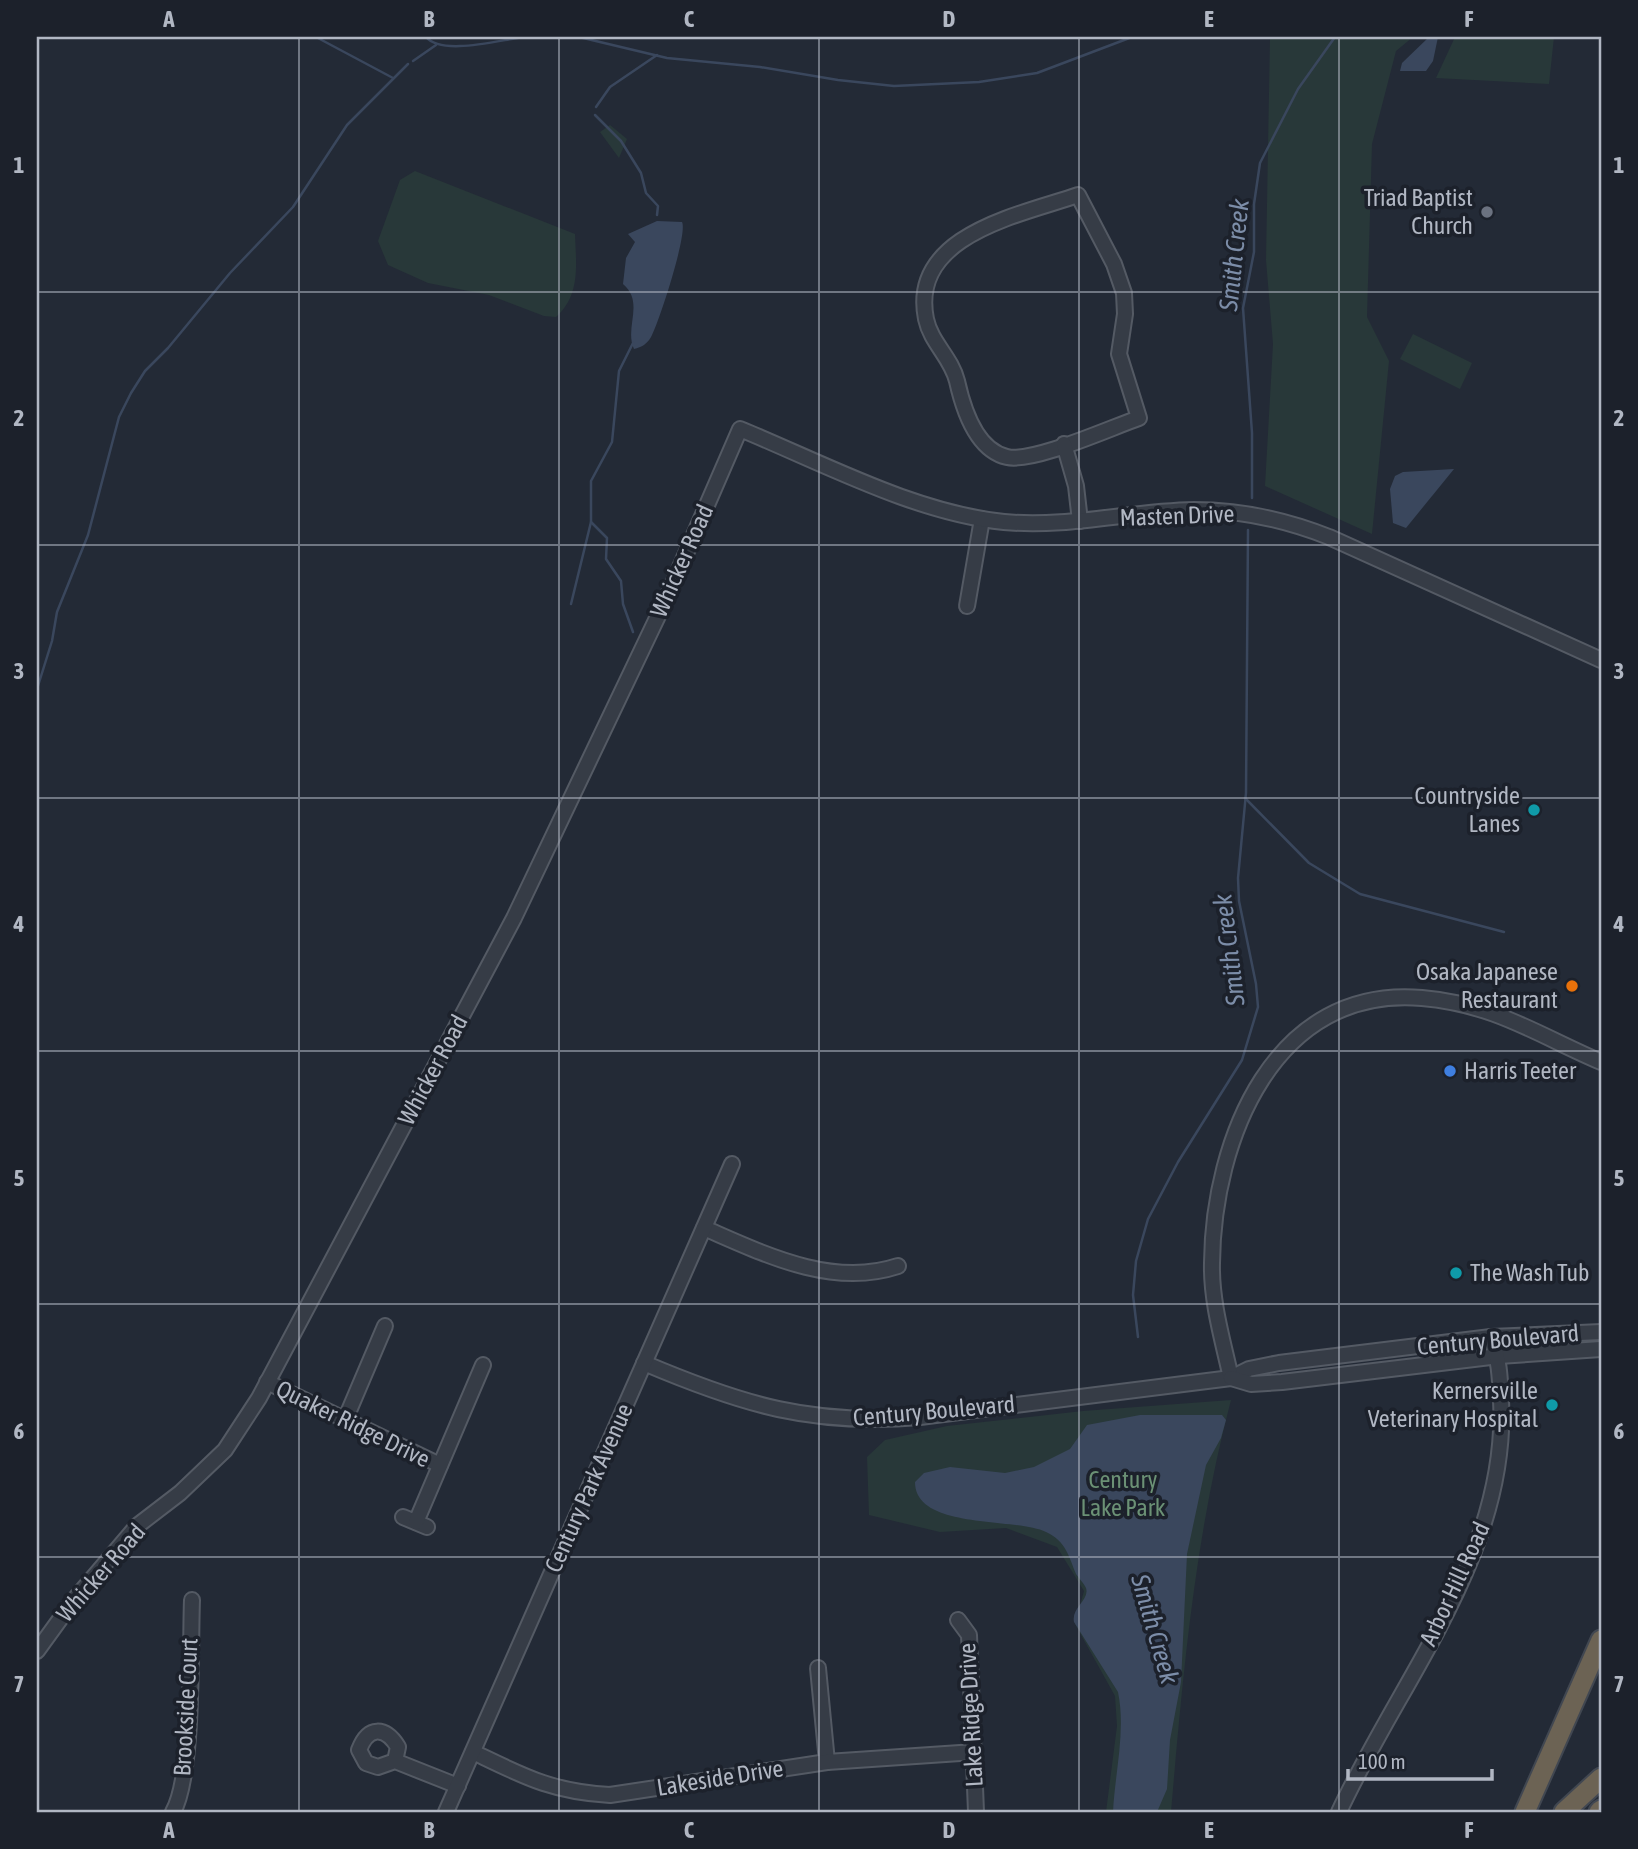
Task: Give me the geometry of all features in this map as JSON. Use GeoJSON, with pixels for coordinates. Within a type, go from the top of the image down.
{"type":"FeatureCollection","features":[{"type":"Feature","properties":{"kind":"highway"},"geometry":{"type":"LineString","coordinates":[[1525,1812],[1601,1640]]}},
{"type":"Feature","properties":{"kind":"highway"},"geometry":{"type":"LineString","coordinates":[[1564,1812],[1601,1778]]}},
{"type":"Feature","properties":{"kind":"street"},"geometry":{"type":"LineString","coordinates":[[1078,195],[1114,264],[1124,293],[1125,314],[1119,354],[1139,418],[1064,444],[1015,458],[1004,456],[988,447],[965,408],[949,361],[931,335],[925,296],[938,261],[957,242],[989,226],[1078,195]]}},
{"type":"Feature","properties":{"kind":"street","name":"Masten Drive"},"geometry":{"type":"LineString","coordinates":[[740,429],[923,504],[982,519],[1022,523],[1080,521],[1194,510],[1249,514],[1290,523],[1329,537],[1601,660]]}},
{"type":"Feature","properties":{"kind":"street","name":"Whicker Road"},"geometry":{"type":"LineString","coordinates":[[37,1651],[74,1600],[137,1527],[180,1493],[225,1450],[267,1382],[514,918],[668,595],[740,429]]}},
{"type":"Feature","properties":{"kind":"street"},"geometry":{"type":"LineString","coordinates":[[1064,444],[1076,485],[1080,521]]}},
{"type":"Feature","properties":{"kind":"street"},"geometry":{"type":"LineString","coordinates":[[967,606],[982,519]]}},
{"type":"Feature","properties":{"kind":"street"},"geometry":{"type":"LineString","coordinates":[[1231,1378],[1212,1276],[1223,1164],[1233,1135],[1258,1086],[1275,1060],[1296,1038],[1325,1019],[1356,1006],[1390,999],[1420,998],[1506,1016],[1601,1062]]}},
{"type":"Feature","properties":{"kind":"street","name":"Century Park Avenue"},"geometry":{"type":"LineString","coordinates":[[446,1812],[733,1164]]}},
{"type":"Feature","properties":{"kind":"street"},"geometry":{"type":"LineString","coordinates":[[705,1228],[766,1255],[807,1268],[873,1273],[898,1266]]}},
{"type":"Feature","properties":{"kind":"street"},"geometry":{"type":"LineString","coordinates":[[345,1420],[385,1326]]}},
{"type":"Feature","properties":{"kind":"street","name":"Century Boulevard"},"geometry":{"type":"LineString","coordinates":[[645,1363],[721,1395],[770,1409],[818,1417],[868,1420],[920,1417],[1231,1378],[1249,1369],[1323,1357],[1491,1337],[1601,1332]]}},
{"type":"Feature","properties":{"kind":"street","name":"Arbor Hill Road"},"geometry":{"type":"LineString","coordinates":[[1339,1812],[1477,1547],[1499,1457],[1502,1413],[1499,1356],[1491,1337]]}},
{"type":"Feature","properties":{"kind":"street","name":"Century Boulevard"},"geometry":{"type":"LineString","coordinates":[[1231,1378],[1251,1384],[1499,1356],[1601,1349]]}},
{"type":"Feature","properties":{"kind":"street"},"geometry":{"type":"LineString","coordinates":[[1323,1357],[1323,1377]]}},
{"type":"Feature","properties":{"kind":"street"},"geometry":{"type":"LineString","coordinates":[[415,1522],[483,1365]]}},
{"type":"Feature","properties":{"kind":"street","name":"Quaker Ridge Drive"},"geometry":{"type":"LineString","coordinates":[[267,1382],[440,1465]]}},
{"type":"Feature","properties":{"kind":"street","name":"Brookside Court"},"geometry":{"type":"LineString","coordinates":[[173,1812],[178,1803],[186,1762],[192,1600]]}},
{"type":"Feature","properties":{"kind":"street","name":"Lake Ridge Drive"},"geometry":{"type":"LineString","coordinates":[[958,1620],[969,1635],[976,1812]]}},
{"type":"Feature","properties":{"kind":"street"},"geometry":{"type":"LineString","coordinates":[[818,1668],[827,1762]]}},
{"type":"Feature","properties":{"kind":"street","name":"Lakeside Drive"},"geometry":{"type":"LineString","coordinates":[[472,1752],[538,1784],[580,1793],[610,1795],[827,1762],[975,1752]]}},
{"type":"Feature","properties":{"kind":"street"},"geometry":{"type":"LineString","coordinates":[[395,1761],[458,1786]]}},
{"type":"Feature","properties":{"kind":"green space"},"geometry":{"type":"Polygon","coordinates":[[[1270,37],[1413,37],[1396,51],[1372,144],[1367,317],[1389,361],[1372,534],[1265,486],[1273,344],[1266,260],[1270,37]]]}},
{"type":"Feature","properties":{"kind":"green space"},"geometry":{"type":"Polygon","coordinates":[[[1455,37],[1554,37],[1549,84],[1436,78],[1455,37]]]}},
{"type":"Feature","properties":{"kind":"green space"},"geometry":{"type":"Polygon","coordinates":[[[610,125],[627,139],[619,158],[600,132],[610,125]]]}},
{"type":"Feature","properties":{"kind":"green space"},"geometry":{"type":"Polygon","coordinates":[[[415,171],[575,234],[576,268],[573,289],[570,299],[556,317],[544,316],[489,295],[428,283],[388,265],[378,241],[400,180],[415,171]]]}},
{"type":"Feature","properties":{"kind":"green space"},"geometry":{"type":"Polygon","coordinates":[[[1413,334],[1472,363],[1460,389],[1400,359],[1413,334]]]}},
{"type":"Feature","properties":{"kind":"green space","name":"Century Lake Park"},"geometry":{"type":"Polygon","coordinates":[[[1231,1400],[1199,1553],[1171,1812],[1106,1812],[1117,1726],[1115,1696],[1075,1624],[1084,1591],[1057,1547],[1006,1528],[940,1532],[869,1515],[867,1457],[885,1440],[947,1426],[1083,1411],[1231,1400]]]}},
{"type":"Feature","properties":{"kind":"water"},"geometry":{"type":"Polygon","coordinates":[[[1429,37],[1438,37],[1433,61],[1426,71],[1400,71],[1402,63],[1429,37]]]}},
{"type":"Feature","properties":{"kind":"water"},"geometry":{"type":"Polygon","coordinates":[[[657,221],[682,222],[681,243],[655,328],[646,343],[634,349],[631,332],[633,299],[623,284],[626,258],[635,242],[628,234],[657,221]]]}},
{"type":"Feature","properties":{"kind":"water"},"geometry":{"type":"Polygon","coordinates":[[[1454,469],[1406,528],[1393,523],[1390,489],[1395,476],[1403,472],[1454,469]]]}},
{"type":"Feature","properties":{"kind":"water","name":"Century Lake Park"},"geometry":{"type":"Polygon","coordinates":[[[1140,1415],[1222,1415],[1226,1420],[1221,1438],[1206,1465],[1187,1554],[1181,1682],[1170,1740],[1167,1789],[1157,1812],[1113,1812],[1121,1722],[1118,1692],[1074,1622],[1075,1612],[1087,1592],[1066,1550],[1046,1532],[948,1515],[931,1508],[919,1497],[915,1482],[924,1473],[950,1467],[1005,1473],[1034,1467],[1070,1449],[1087,1425],[1140,1415]]]}},
{"type":"Feature","properties":{"kind":"waterway"},"geometry":{"type":"LineString","coordinates":[[316,37],[393,78]]}},
{"type":"Feature","properties":{"kind":"waterway"},"geometry":{"type":"LineString","coordinates":[[426,37],[434,43],[457,46],[524,37]]}},
{"type":"Feature","properties":{"kind":"waterway"},"geometry":{"type":"LineString","coordinates":[[579,37],[667,58],[760,67],[894,86],[979,82],[1037,73],[1132,37]]}},
{"type":"Feature","properties":{"kind":"waterway","name":"Smith Creek"},"geometry":{"type":"LineString","coordinates":[[1252,498],[1252,433],[1243,308],[1254,252],[1254,204],[1260,163],[1298,89],[1335,37]]}},
{"type":"Feature","properties":{"kind":"waterway"},"geometry":{"type":"LineString","coordinates":[[413,61],[436,45]]}},
{"type":"Feature","properties":{"kind":"waterway"},"geometry":{"type":"LineString","coordinates":[[596,107],[610,87],[657,55]]}},
{"type":"Feature","properties":{"kind":"waterway"},"geometry":{"type":"LineString","coordinates":[[37,689],[52,641],[57,612],[88,535],[119,417],[131,393],[145,371],[168,348],[230,273],[293,207],[347,125],[408,64]]}},
{"type":"Feature","properties":{"kind":"waterway"},"geometry":{"type":"LineString","coordinates":[[595,115],[621,141],[641,173],[646,193],[658,206],[657,215]]}},
{"type":"Feature","properties":{"kind":"waterway"},"geometry":{"type":"LineString","coordinates":[[633,343],[619,371],[612,442],[591,481],[591,522],[607,538],[606,559],[621,581],[623,604],[633,632]]}},
{"type":"Feature","properties":{"kind":"waterway"},"geometry":{"type":"LineString","coordinates":[[571,604],[591,522]]}},
{"type":"Feature","properties":{"kind":"waterway","name":"Smith Creek"},"geometry":{"type":"LineString","coordinates":[[1138,1337],[1133,1295],[1136,1261],[1148,1219],[1178,1162],[1242,1060],[1258,1007],[1239,901],[1238,878],[1246,793],[1248,530]]}},
{"type":"Feature","properties":{"kind":"waterway"},"geometry":{"type":"LineString","coordinates":[[1245,798],[1309,863],[1360,894],[1504,932]]}},
{"type":"Feature","properties":{"kind":"place","name":"Triad Baptist Church"},"geometry":{"type":"Point","coordinates":[1487,212]}},
{"type":"Feature","properties":{"kind":"place","name":"Countryside Lanes"},"geometry":{"type":"Point","coordinates":[1534,810]}},
{"type":"Feature","properties":{"kind":"place","name":"Osaka Japanese Restaurant"},"geometry":{"type":"Point","coordinates":[1572,986]}},
{"type":"Feature","properties":{"kind":"place","name":"Harris Teeter"},"geometry":{"type":"Point","coordinates":[1450,1071]}},
{"type":"Feature","properties":{"kind":"place","name":"The Wash Tub"},"geometry":{"type":"Point","coordinates":[1456,1273]}},
{"type":"Feature","properties":{"kind":"place","name":"Kernersville Veterinary Hospital"},"geometry":{"type":"Point","coordinates":[1552,1405]}}]}
